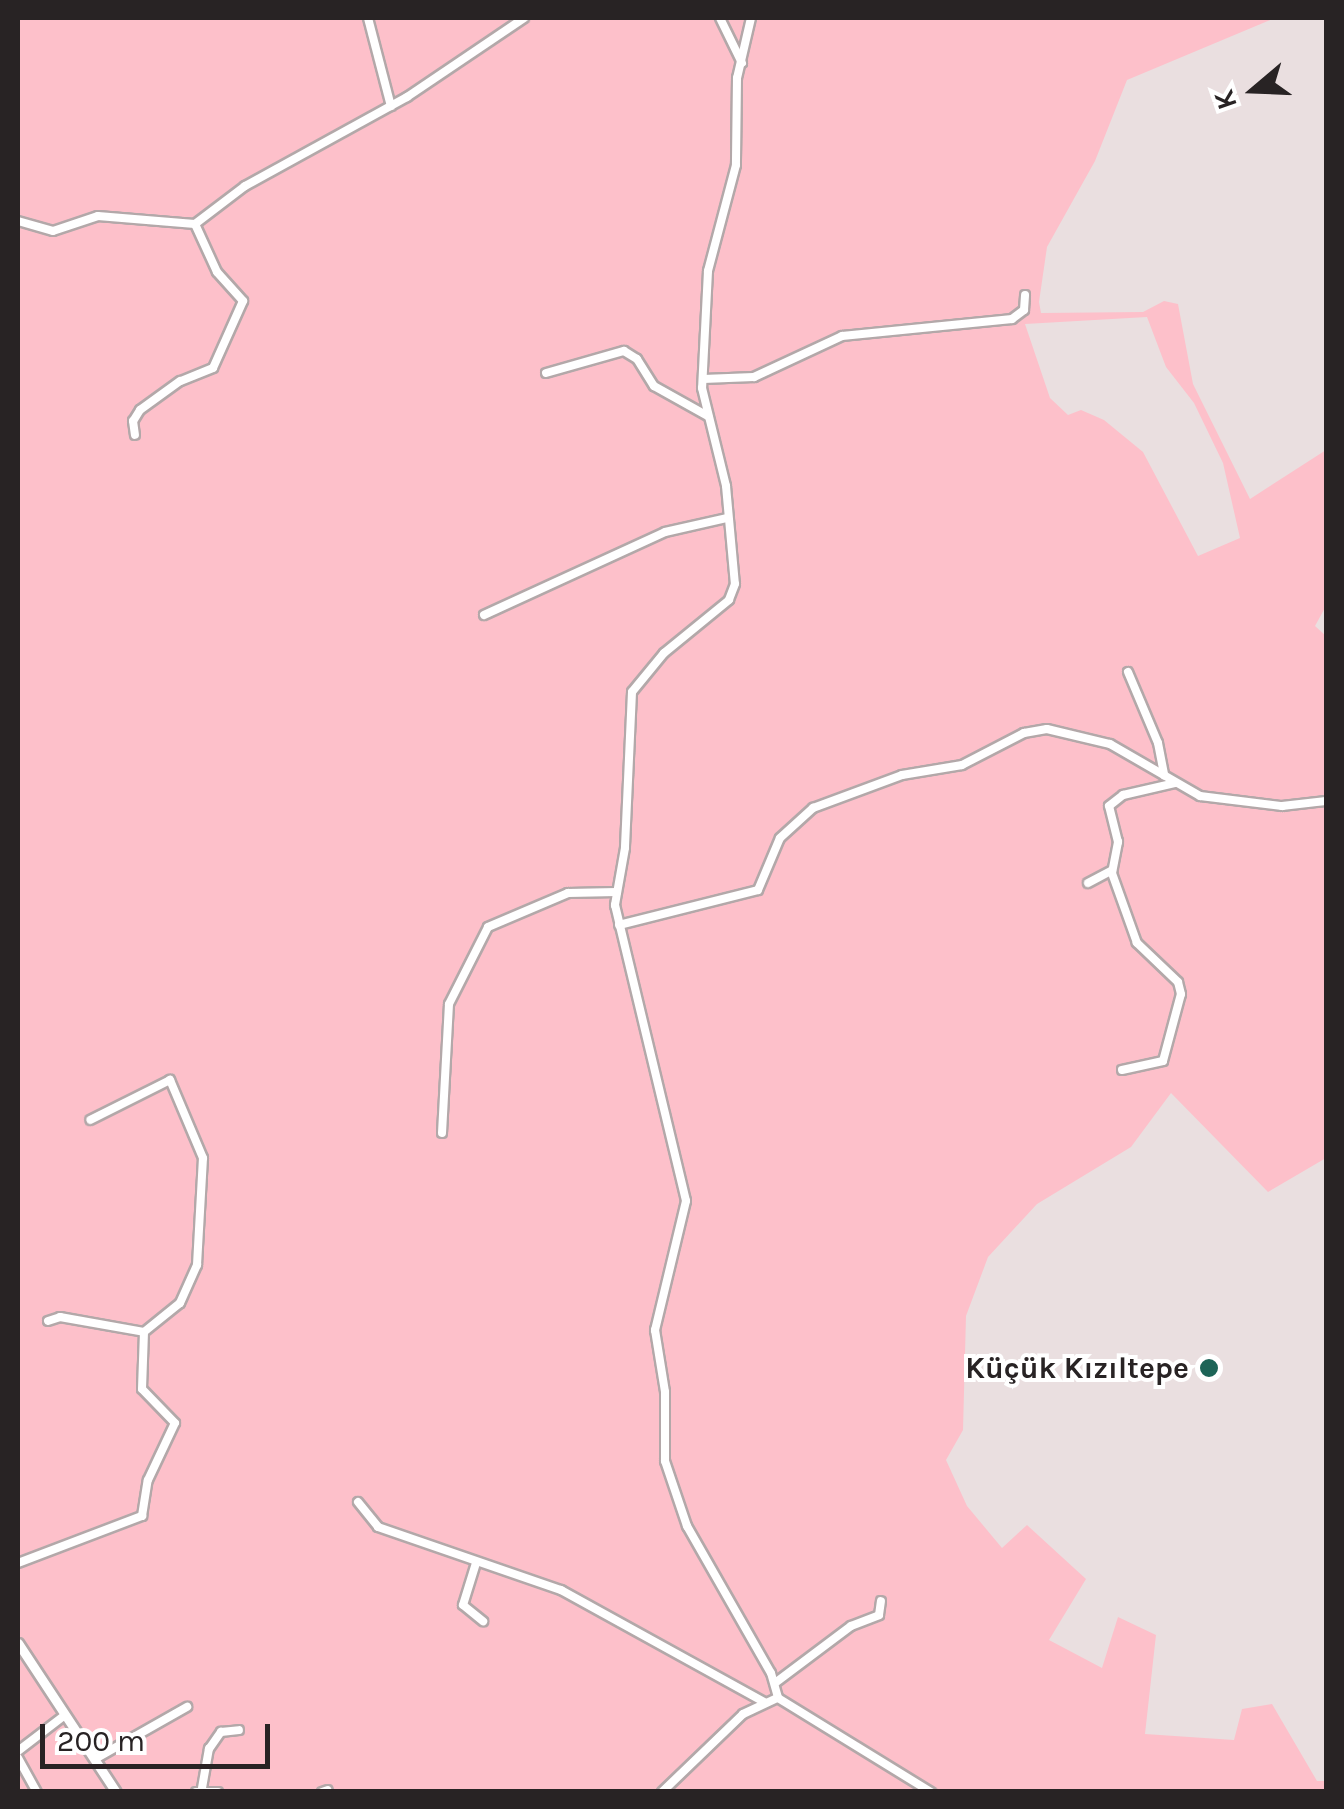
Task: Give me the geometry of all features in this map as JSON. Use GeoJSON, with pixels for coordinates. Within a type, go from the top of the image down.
{"type":"FeatureCollection","features":[{"type":"Feature","properties":{"kind":"street"},"geometry":{"type":"LineString","coordinates":[[368,18],[391,106]]}},
{"type":"Feature","properties":{"kind":"street"},"geometry":{"type":"LineString","coordinates":[[18,222],[53,231],[98,216],[194,224],[245,186],[391,106],[524,18]]}},
{"type":"Feature","properties":{"kind":"street"},"geometry":{"type":"LineString","coordinates":[[720,18],[742,63]]}},
{"type":"Feature","properties":{"kind":"street"},"geometry":{"type":"LineString","coordinates":[[751,18],[742,63],[736,165],[708,270],[703,379],[726,486],[735,584],[729,600],[664,654],[632,692],[617,892],[619,925],[686,1201],[654,1330],[665,1392],[665,1461],[687,1526],[775,1683],[778,1698],[931,1792]]}},
{"type":"Feature","properties":{"kind":"street"},"geometry":{"type":"LineString","coordinates":[[136,434],[133,421],[140,410],[180,382],[214,368],[243,307],[203,249],[194,224]]}},
{"type":"Feature","properties":{"kind":"street"},"geometry":{"type":"LineString","coordinates":[[703,379],[754,377],[842,336],[1012,318],[1024,310],[1024,295]]}},
{"type":"Feature","properties":{"kind":"street"},"geometry":{"type":"LineString","coordinates":[[546,373],[624,351],[637,359],[654,386],[708,416]]}},
{"type":"Feature","properties":{"kind":"street"},"geometry":{"type":"LineString","coordinates":[[484,615],[665,532],[726,518]]}},
{"type":"Feature","properties":{"kind":"street"},"geometry":{"type":"LineString","coordinates":[[1128,672],[1158,742],[1164,775]]}},
{"type":"Feature","properties":{"kind":"street"},"geometry":{"type":"LineString","coordinates":[[619,925],[758,890],[780,838],[812,808],[902,776],[972,762],[1024,732],[1088,737],[1174,783],[1221,800],[1302,806],[1326,801]]}},
{"type":"Feature","properties":{"kind":"street"},"geometry":{"type":"LineString","coordinates":[[1122,1070],[1164,1061],[1180,988],[1137,943],[1112,870],[1118,842],[1110,803],[1174,783]]}},
{"type":"Feature","properties":{"kind":"street"},"geometry":{"type":"LineString","coordinates":[[1088,883],[1112,870]]}},
{"type":"Feature","properties":{"kind":"street"},"geometry":{"type":"LineString","coordinates":[[442,1133],[449,1004],[488,927],[568,893],[617,892]]}},
{"type":"Feature","properties":{"kind":"street"},"geometry":{"type":"LineString","coordinates":[[18,1563],[142,1516],[148,1480],[175,1423],[142,1388],[144,1332],[180,1303],[195,1272],[202,1151],[170,1080],[90,1120]]}},
{"type":"Feature","properties":{"kind":"street"},"geometry":{"type":"LineString","coordinates":[[48,1321],[60,1316],[144,1332]]}},
{"type":"Feature","properties":{"kind":"street"},"geometry":{"type":"LineString","coordinates":[[358,1502],[378,1527],[476,1564],[561,1590],[764,1702]]}},
{"type":"Feature","properties":{"kind":"street"},"geometry":{"type":"LineString","coordinates":[[476,1564],[463,1605],[483,1621]]}},
{"type":"Feature","properties":{"kind":"street"},"geometry":{"type":"LineString","coordinates":[[775,1683],[851,1626],[878,1615],[881,1601]]}},
{"type":"Feature","properties":{"kind":"street"},"geometry":{"type":"LineString","coordinates":[[18,1643],[116,1792]]}},
{"type":"Feature","properties":{"kind":"street"},"geometry":{"type":"LineString","coordinates":[[662,1792],[764,1702],[778,1698]]}},
{"type":"Feature","properties":{"kind":"street"},"geometry":{"type":"LineString","coordinates":[[94,1759],[187,1707]]}},
{"type":"Feature","properties":{"kind":"street"},"geometry":{"type":"LineString","coordinates":[[37,1792],[18,1754],[65,1715]]}},
{"type":"Feature","properties":{"kind":"street"},"geometry":{"type":"LineString","coordinates":[[218,1792],[199,1790],[210,1748],[220,1732],[239,1730]]}},
{"type":"Feature","properties":{"kind":"shaded area"},"geometry":{"type":"Polygon","coordinates":[[[18,18],[1275,18],[1127,80],[1095,161],[1047,247],[1039,302],[1041,313],[1143,312],[1164,301],[1178,304],[1193,384],[1250,499],[1326,450],[1326,606],[1315,626],[1326,636],[1326,1158],[1268,1192],[1171,1093],[1131,1147],[1037,1204],[988,1257],[966,1316],[963,1430],[946,1460],[967,1506],[1002,1548],[1027,1525],[1086,1579],[1049,1640],[1102,1668],[1118,1617],[1156,1635],[1145,1734],[1234,1740],[1242,1709],[1272,1704],[1317,1781],[1326,1781],[1326,1791],[18,1791],[18,18]],[[1147,317],[1025,324],[1050,398],[1068,415],[1081,410],[1104,420],[1143,452],[1198,556],[1240,538],[1223,463],[1194,403],[1166,367],[1147,317]]]}},
{"type":"Feature","properties":{"kind":"place","name":"Küçük Kızıltepe"},"geometry":{"type":"Point","coordinates":[1209,1368]}}]}
